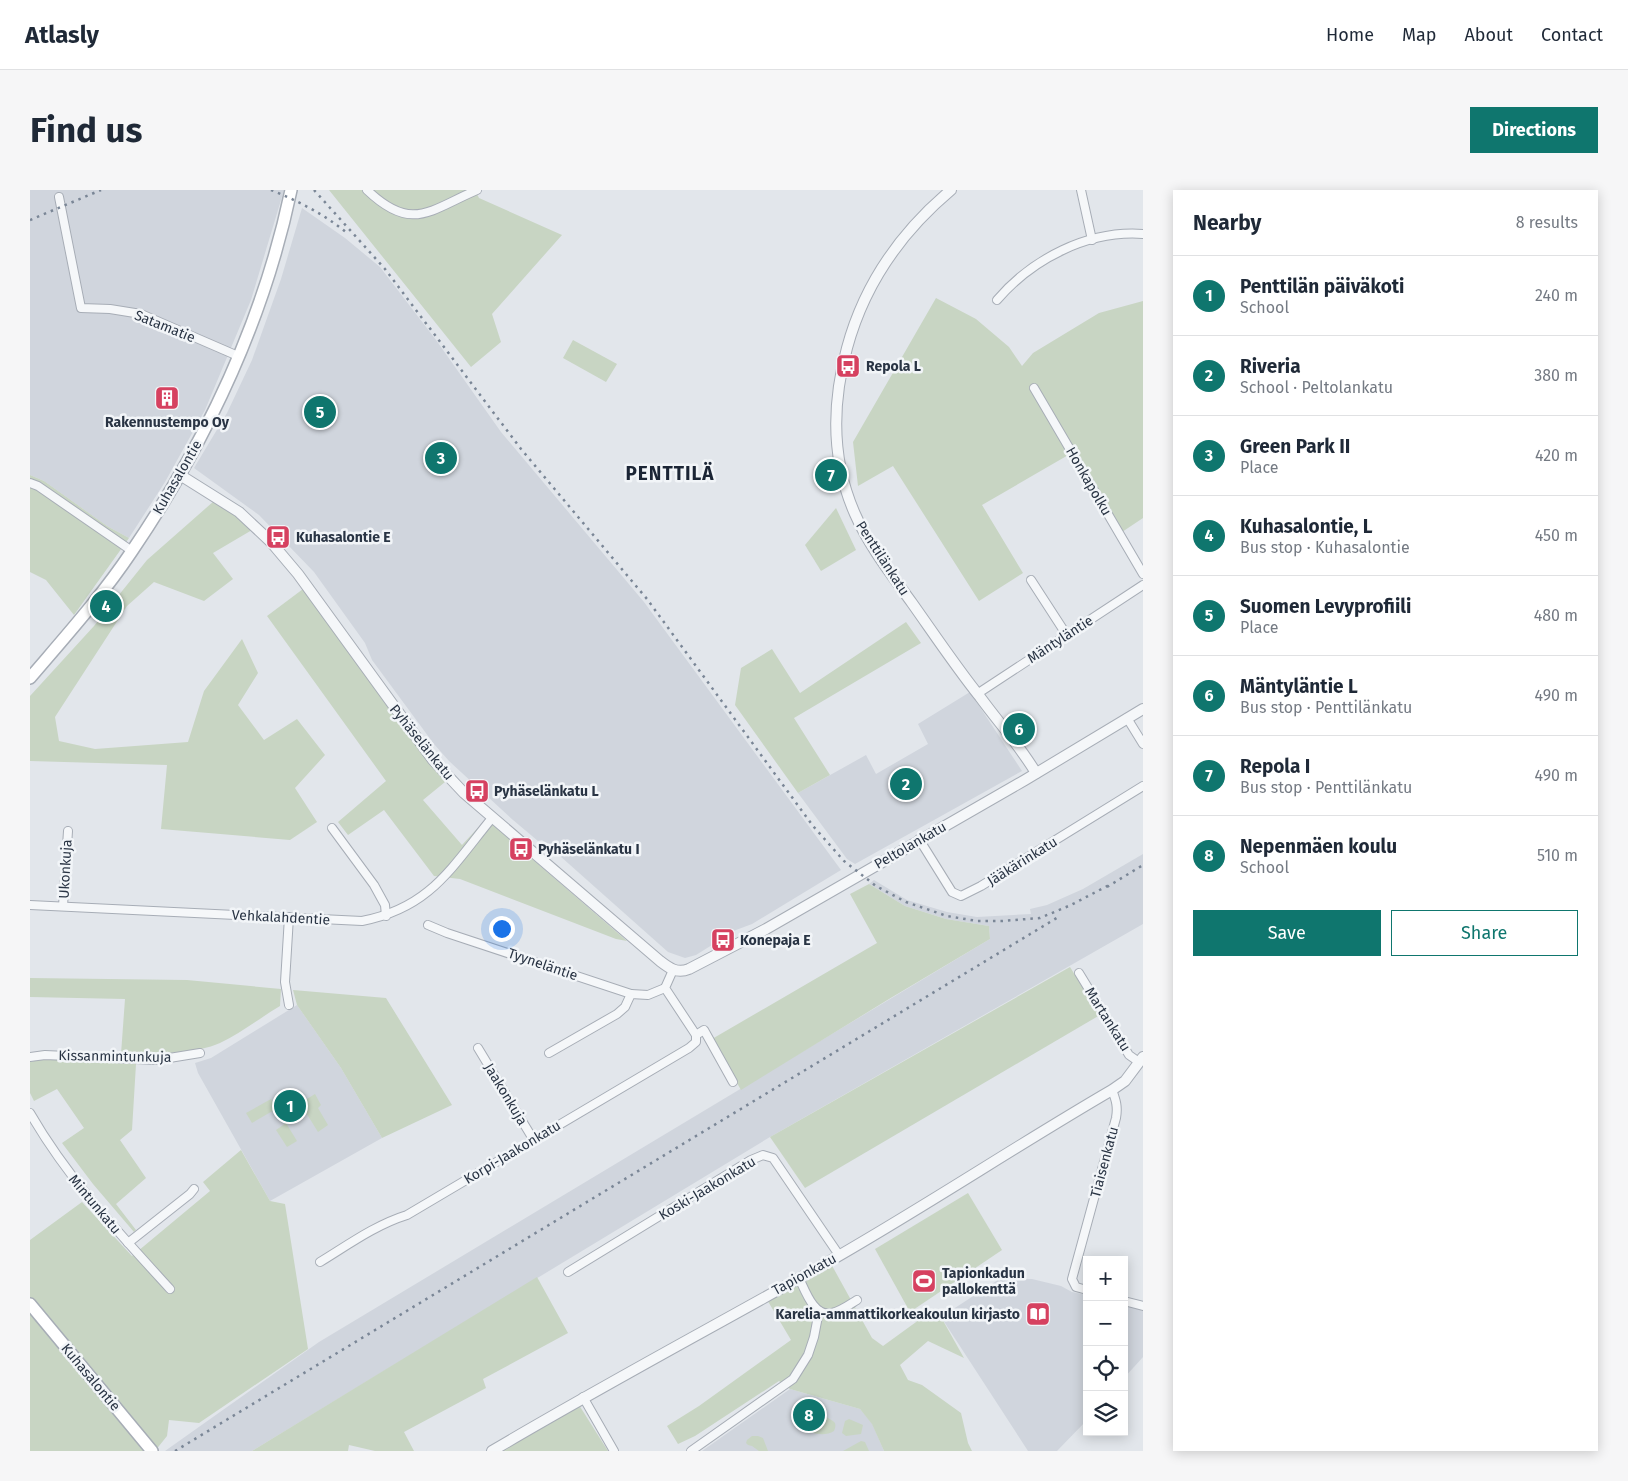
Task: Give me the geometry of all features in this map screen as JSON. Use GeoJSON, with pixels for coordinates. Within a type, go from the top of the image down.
{"type":"FeatureCollection","features":[{"type":"Feature","properties":{"kind":"main road","name":"Kuhasalontie"},"geometry":{"type":"LineString","coordinates":[[30,678],[85,614],[132,551],[180,475],[215,411],[269,273],[291,190]]}},
{"type":"Feature","properties":{"kind":"main road","name":"Kuhasalontie"},"geometry":{"type":"LineString","coordinates":[[30,1304],[152,1451]]}},
{"type":"Feature","properties":{"kind":"street"},"geometry":{"type":"LineString","coordinates":[[367,190],[380,202],[396,212],[418,215],[437,209],[477,190]]}},
{"type":"Feature","properties":{"kind":"street","name":"Penttilänkatu"},"geometry":{"type":"LineString","coordinates":[[951,190],[924,214],[899,242],[874,280],[862,303],[851,334],[841,373],[836,409],[836,442],[842,478],[863,530],[897,582],[977,694],[1006,729],[1036,773]]}},
{"type":"Feature","properties":{"kind":"street"},"geometry":{"type":"LineString","coordinates":[[1081,190],[1092,240]]}},
{"type":"Feature","properties":{"kind":"street","name":"Satamatie"},"geometry":{"type":"LineString","coordinates":[[59,198],[81,308],[110,309],[141,314],[238,356]]}},
{"type":"Feature","properties":{"kind":"street"},"geometry":{"type":"LineString","coordinates":[[997,300],[1016,281],[1045,259],[1067,248],[1092,240],[1127,234],[1143,234]]}},
{"type":"Feature","properties":{"kind":"street","name":"Honkapolku"},"geometry":{"type":"LineString","coordinates":[[1034,388],[1143,574]]}},
{"type":"Feature","properties":{"kind":"street","name":"Pyhäselänkatu"},"geometry":{"type":"LineString","coordinates":[[180,475],[239,512],[271,542],[298,574],[433,760],[464,792],[492,818],[673,970]]}},
{"type":"Feature","properties":{"kind":"street"},"geometry":{"type":"LineString","coordinates":[[30,483],[38,486],[132,551]]}},
{"type":"Feature","properties":{"kind":"street"},"geometry":{"type":"LineString","coordinates":[[1031,580],[1066,634]]}},
{"type":"Feature","properties":{"kind":"street","name":"Mäntyläntie"},"geometry":{"type":"LineString","coordinates":[[977,694],[1066,634],[1142,588]]}},
{"type":"Feature","properties":{"kind":"street","name":"Peltolankatu"},"geometry":{"type":"LineString","coordinates":[[673,970],[685,971],[766,929],[1143,709]]}},
{"type":"Feature","properties":{"kind":"street"},"geometry":{"type":"LineString","coordinates":[[1127,718],[1143,744]]}},
{"type":"Feature","properties":{"kind":"street","name":"Jääkärinkatu"},"geometry":{"type":"LineString","coordinates":[[919,839],[952,892],[961,896],[982,886],[1143,786]]}},
{"type":"Feature","properties":{"kind":"street","name":"Vehkalahdentie"},"geometry":{"type":"LineString","coordinates":[[30,904],[362,921],[386,916],[405,908],[430,891],[492,818]]}},
{"type":"Feature","properties":{"kind":"street"},"geometry":{"type":"LineString","coordinates":[[332,828],[374,885],[385,905],[386,916]]}},
{"type":"Feature","properties":{"kind":"street","name":"Ukonkuja"},"geometry":{"type":"LineString","coordinates":[[63,906],[68,831]]}},
{"type":"Feature","properties":{"kind":"street"},"geometry":{"type":"LineString","coordinates":[[289,917],[285,982],[289,1005]]}},
{"type":"Feature","properties":{"kind":"street","name":"Tyyneläntie"},"geometry":{"type":"LineString","coordinates":[[428,925],[631,994]]}},
{"type":"Feature","properties":{"kind":"street"},"geometry":{"type":"LineString","coordinates":[[549,1054],[617,1014],[625,1007],[631,994],[648,995],[665,988],[673,970]]}},
{"type":"Feature","properties":{"kind":"street","name":"Martankatu"},"geometry":{"type":"LineString","coordinates":[[1079,973],[1129,1055],[1141,1059]]}},
{"type":"Feature","properties":{"kind":"street"},"geometry":{"type":"LineString","coordinates":[[665,988],[696,1035],[704,1030],[733,1082]]}},
{"type":"Feature","properties":{"kind":"street","name":"Korpi-Jaakonkatu"},"geometry":{"type":"LineString","coordinates":[[320,1262],[388,1220],[407,1215],[689,1048],[696,1042],[696,1035]]}},
{"type":"Feature","properties":{"kind":"street","name":"Jaakonkuja"},"geometry":{"type":"LineString","coordinates":[[478,1048],[533,1139]]}},
{"type":"Feature","properties":{"kind":"street","name":"Kissanmintunkuja"},"geometry":{"type":"LineString","coordinates":[[30,1057],[45,1055],[156,1060],[200,1053]]}},
{"type":"Feature","properties":{"kind":"street"},"geometry":{"type":"LineString","coordinates":[[1112,1090],[1125,1081],[1141,1059]]}},
{"type":"Feature","properties":{"kind":"street","name":"Tapionkatu"},"geometry":{"type":"LineString","coordinates":[[492,1451],[583,1397],[839,1255],[1112,1090]]}},
{"type":"Feature","properties":{"kind":"street","name":"Tiaisenkatu"},"geometry":{"type":"LineString","coordinates":[[1083,1289],[1076,1286],[1072,1279],[1116,1118],[1117,1102],[1112,1090]]}},
{"type":"Feature","properties":{"kind":"street","name":"Mintunkatu"},"geometry":{"type":"LineString","coordinates":[[30,1113],[49,1145],[73,1179],[170,1289]]}},
{"type":"Feature","properties":{"kind":"street","name":"Koski-Jaakonkatu"},"geometry":{"type":"LineString","coordinates":[[568,1272],[751,1160],[763,1155],[773,1158],[839,1255]]}},
{"type":"Feature","properties":{"kind":"street"},"geometry":{"type":"LineString","coordinates":[[128,1243],[190,1194],[194,1188]]}},
{"type":"Feature","properties":{"kind":"street"},"geometry":{"type":"LineString","coordinates":[[799,1278],[813,1305],[825,1314],[833,1313],[857,1300]]}},
{"type":"Feature","properties":{"kind":"street"},"geometry":{"type":"LineString","coordinates":[[1128,1302],[1143,1306]]}},
{"type":"Feature","properties":{"kind":"street"},"geometry":{"type":"LineString","coordinates":[[691,1451],[793,1379],[808,1356],[819,1311]]}},
{"type":"Feature","properties":{"kind":"street"},"geometry":{"type":"LineString","coordinates":[[583,1397],[614,1451]]}},
{"type":"Feature","properties":{"kind":"shaded area"},"geometry":{"type":"Polygon","coordinates":[[[30,190],[284,190],[251,300],[205,410],[165,482],[129,538],[107,526],[44,481],[30,475],[30,190]]]}},
{"type":"Feature","properties":{"kind":"shaded area"},"geometry":{"type":"Polygon","coordinates":[[[302,208],[345,238],[380,267],[436,340],[501,432],[644,602],[841,870],[752,924],[736,930],[696,955],[685,958],[668,952],[542,840],[538,841],[513,820],[449,761],[434,744],[372,660],[365,643],[314,572],[259,515],[194,468],[227,413],[252,360],[281,279],[302,208]]]}},
{"type":"Feature","properties":{"kind":"shaded area"},"geometry":{"type":"Polygon","coordinates":[[[970,692],[1022,771],[855,864],[847,859],[798,793],[866,755],[876,774],[928,744],[918,724],[970,692]]]}},
{"type":"Feature","properties":{"kind":"shaded area"},"geometry":{"type":"Polygon","coordinates":[[[1143,854],[1143,924],[770,1137],[252,1451],[165,1451],[319,1342],[990,939],[989,926],[946,919],[905,906],[869,884],[874,880],[907,900],[947,912],[977,917],[1031,914],[1030,909],[1047,905],[1083,889],[1143,854]]]}},
{"type":"Feature","properties":{"kind":"shaded area"},"geometry":{"type":"Polygon","coordinates":[[[297,1005],[341,1068],[382,1138],[270,1201],[198,1073],[195,1063],[211,1058],[297,1005]]]}},
{"type":"Feature","properties":{"kind":"shaded area"},"geometry":{"type":"Polygon","coordinates":[[[1001,1278],[1032,1279],[1061,1286],[1072,1292],[1083,1294],[1083,1424],[1057,1451],[1028,1451],[941,1317],[1001,1278]]]}},
{"type":"Feature","properties":{"kind":"shaded area"},"geometry":{"type":"Polygon","coordinates":[[[1128,1306],[1143,1311],[1143,1357],[1128,1374],[1128,1306]]]}},
{"type":"Feature","properties":{"kind":"shaded area"},"geometry":{"type":"Polygon","coordinates":[[[790,1389],[860,1409],[872,1423],[884,1451],[702,1451],[790,1389]]]}},
{"type":"Feature","properties":{"kind":"green space"},"geometry":{"type":"Polygon","coordinates":[[[329,190],[475,190],[479,198],[562,235],[492,314],[501,342],[471,367],[329,190]]]}},
{"type":"Feature","properties":{"kind":"green space"},"geometry":{"type":"Polygon","coordinates":[[[936,298],[976,319],[1009,347],[1022,366],[1033,353],[1099,313],[1143,301],[1143,518],[1122,532],[1070,454],[982,505],[1023,573],[979,601],[893,466],[858,486],[853,442],[936,298]]]}},
{"type":"Feature","properties":{"kind":"green space"},"geometry":{"type":"Polygon","coordinates":[[[573,340],[617,364],[606,382],[563,358],[573,340]]]}},
{"type":"Feature","properties":{"kind":"green space"},"geometry":{"type":"Polygon","coordinates":[[[30,475],[44,481],[107,526],[129,538],[74,615],[46,580],[30,572],[30,475]]]}},
{"type":"Feature","properties":{"kind":"green space"},"geometry":{"type":"Polygon","coordinates":[[[214,501],[236,515],[252,530],[213,553],[233,579],[204,601],[154,582],[127,606],[55,717],[59,741],[95,749],[188,742],[204,691],[242,639],[258,673],[238,705],[264,740],[297,719],[325,755],[295,788],[317,822],[290,840],[161,829],[167,765],[30,761],[30,696],[94,626],[147,560],[214,501]]]}},
{"type":"Feature","properties":{"kind":"green space"},"geometry":{"type":"Polygon","coordinates":[[[836,508],[856,550],[821,571],[805,545],[836,508]]]}},
{"type":"Feature","properties":{"kind":"green space"},"geometry":{"type":"Polygon","coordinates":[[[303,589],[429,763],[445,782],[423,800],[462,845],[486,819],[627,941],[616,939],[460,879],[434,876],[384,810],[348,835],[338,822],[386,781],[267,616],[303,589]]]}},
{"type":"Feature","properties":{"kind":"green space"},"geometry":{"type":"Polygon","coordinates":[[[906,622],[921,643],[794,718],[830,775],[798,793],[735,705],[741,668],[772,649],[800,693],[906,622]]]}},
{"type":"Feature","properties":{"kind":"green space"},"geometry":{"type":"Polygon","coordinates":[[[869,884],[905,906],[946,919],[989,926],[990,939],[741,1090],[712,1039],[877,943],[850,894],[869,884]]]}},
{"type":"Feature","properties":{"kind":"green space"},"geometry":{"type":"Polygon","coordinates":[[[1070,967],[1100,1015],[805,1188],[770,1137],[1070,967]]]}},
{"type":"Feature","properties":{"kind":"green space"},"geometry":{"type":"Polygon","coordinates":[[[30,978],[187,980],[281,989],[280,1006],[235,1035],[209,1047],[184,1052],[121,1054],[125,999],[30,997],[30,978]]]}},
{"type":"Feature","properties":{"kind":"green space"},"geometry":{"type":"Polygon","coordinates":[[[293,990],[386,998],[452,1105],[382,1138],[341,1068],[297,1005],[293,990]]]}},
{"type":"Feature","properties":{"kind":"green space"},"geometry":{"type":"Polygon","coordinates":[[[43,1059],[136,1064],[132,1130],[120,1140],[146,1178],[116,1204],[136,1230],[134,1232],[93,1184],[62,1143],[84,1128],[57,1089],[34,1101],[30,1093],[30,1062],[43,1059]]]}},
{"type":"Feature","properties":{"kind":"green space"},"geometry":{"type":"Polygon","coordinates":[[[315,1094],[321,1105],[318,1108],[328,1125],[318,1132],[300,1103],[315,1094]]]}},
{"type":"Feature","properties":{"kind":"green space"},"geometry":{"type":"Polygon","coordinates":[[[271,1099],[276,1109],[252,1123],[246,1113],[271,1099]]]}},
{"type":"Feature","properties":{"kind":"green space"},"geometry":{"type":"Polygon","coordinates":[[[286,1123],[297,1141],[287,1147],[276,1130],[286,1123]]]}},
{"type":"Feature","properties":{"kind":"green space"},"geometry":{"type":"Polygon","coordinates":[[[241,1150],[270,1201],[285,1204],[308,1349],[199,1423],[169,1420],[167,1436],[155,1451],[30,1451],[30,1240],[82,1202],[132,1256],[210,1191],[203,1182],[241,1150]]]}},
{"type":"Feature","properties":{"kind":"green space","name":"Tapionkadun pallokenttä"},"geometry":{"type":"Polygon","coordinates":[[[968,1193],[1002,1250],[910,1312],[875,1249],[968,1193]]]}},
{"type":"Feature","properties":{"kind":"green space"},"geometry":{"type":"Polygon","coordinates":[[[830,1262],[872,1338],[883,1346],[923,1317],[941,1317],[964,1358],[928,1341],[900,1365],[908,1380],[922,1385],[961,1413],[968,1443],[972,1451],[884,1451],[872,1424],[860,1409],[790,1389],[779,1381],[695,1436],[678,1444],[667,1426],[699,1406],[791,1340],[766,1298],[830,1262]]]}},
{"type":"Feature","properties":{"kind":"green space"},"geometry":{"type":"Polygon","coordinates":[[[537,1277],[568,1333],[483,1379],[486,1388],[404,1432],[414,1451],[375,1451],[349,1445],[348,1451],[252,1451],[537,1277]]]}},
{"type":"Feature","properties":{"kind":"green space"},"geometry":{"type":"Polygon","coordinates":[[[579,1405],[608,1451],[500,1451],[579,1405]]]}},
{"type":"Feature","properties":{"kind":"green space"},"geometry":{"type":"Polygon","coordinates":[[[804,1409],[821,1414],[833,1421],[835,1423],[834,1431],[817,1434],[801,1426],[795,1416],[804,1409]]]}},
{"type":"Feature","properties":{"kind":"green space"},"geometry":{"type":"Polygon","coordinates":[[[849,1419],[863,1425],[861,1434],[846,1436],[842,1433],[845,1421],[849,1419]]]}},
{"type":"Feature","properties":{"kind":"green space"},"geometry":{"type":"Polygon","coordinates":[[[752,1436],[763,1438],[768,1451],[759,1451],[748,1445],[746,1443],[747,1440],[752,1436]]]}},
{"type":"Feature","properties":{"kind":"green space"},"geometry":{"type":"Polygon","coordinates":[[[861,1441],[865,1442],[869,1451],[843,1451],[861,1441]]]}},
{"type":"Feature","properties":{"kind":"railway"},"geometry":{"type":"LineString","coordinates":[[30,220],[101,190]]}},
{"type":"Feature","properties":{"kind":"railway"},"geometry":{"type":"LineString","coordinates":[[271,190],[310,208],[347,233]]}},
{"type":"Feature","properties":{"kind":"railway"},"geometry":{"type":"LineString","coordinates":[[314,190],[385,269],[521,449],[647,599],[813,826],[844,861],[876,886],[906,902],[947,916],[977,921],[1040,918],[1071,905],[1111,884]]}},
{"type":"Feature","properties":{"kind":"railway"},"geometry":{"type":"LineString","coordinates":[[1107,887],[1143,865]]}},
{"type":"Feature","properties":{"kind":"railway"},"geometry":{"type":"LineString","coordinates":[[175,1451],[1060,916]]}},
{"type":"Feature","properties":{"kind":"place","name":"Repola L"},"geometry":{"type":"Point","coordinates":[848,366]}},
{"type":"Feature","properties":{"kind":"place","name":"Rakennustempo Oy"},"geometry":{"type":"Point","coordinates":[167,398]}},
{"type":"Feature","properties":{"kind":"place","name":"Suomen Levyprofiili"},"geometry":{"type":"Point","coordinates":[320,412]}},
{"type":"Feature","properties":{"kind":"place","name":"Green Park II"},"geometry":{"type":"Point","coordinates":[441,458]}},
{"type":"Feature","properties":{"kind":"place","name":"Repola I"},"geometry":{"type":"Point","coordinates":[831,475]}},
{"type":"Feature","properties":{"kind":"place","name":"Kuhasalontie E"},"geometry":{"type":"Point","coordinates":[278,537]}},
{"type":"Feature","properties":{"kind":"place","name":"Kuhasalontie, L"},"geometry":{"type":"Point","coordinates":[106,606]}},
{"type":"Feature","properties":{"kind":"place","name":"Mäntyläntie L"},"geometry":{"type":"Point","coordinates":[1019,729]}},
{"type":"Feature","properties":{"kind":"place","name":"Riveria"},"geometry":{"type":"Point","coordinates":[906,784]}},
{"type":"Feature","properties":{"kind":"place","name":"Pyhäselänkatu L"},"geometry":{"type":"Point","coordinates":[477,791]}},
{"type":"Feature","properties":{"kind":"place","name":"Pyhäselänkatu I"},"geometry":{"type":"Point","coordinates":[521,849]}},
{"type":"Feature","properties":{"kind":"place","name":"Konepaja E"},"geometry":{"type":"Point","coordinates":[723,940]}},
{"type":"Feature","properties":{"kind":"place","name":"Penttilän päiväkoti"},"geometry":{"type":"Point","coordinates":[290,1106]}},
{"type":"Feature","properties":{"kind":"place","name":"Tapionkadun pallokenttä"},"geometry":{"type":"Point","coordinates":[924,1281]}},
{"type":"Feature","properties":{"kind":"place","name":"Karelia-ammattikorkeakoulun kirjasto"},"geometry":{"type":"Point","coordinates":[1038,1314]}},
{"type":"Feature","properties":{"kind":"place","name":"Nepenmäen koulu"},"geometry":{"type":"Point","coordinates":[809,1415]}},
{"type":"Feature","properties":{"kind":"district","name":"PENTTILÄ"},"geometry":{"type":"Point","coordinates":[670,473]}}]}
